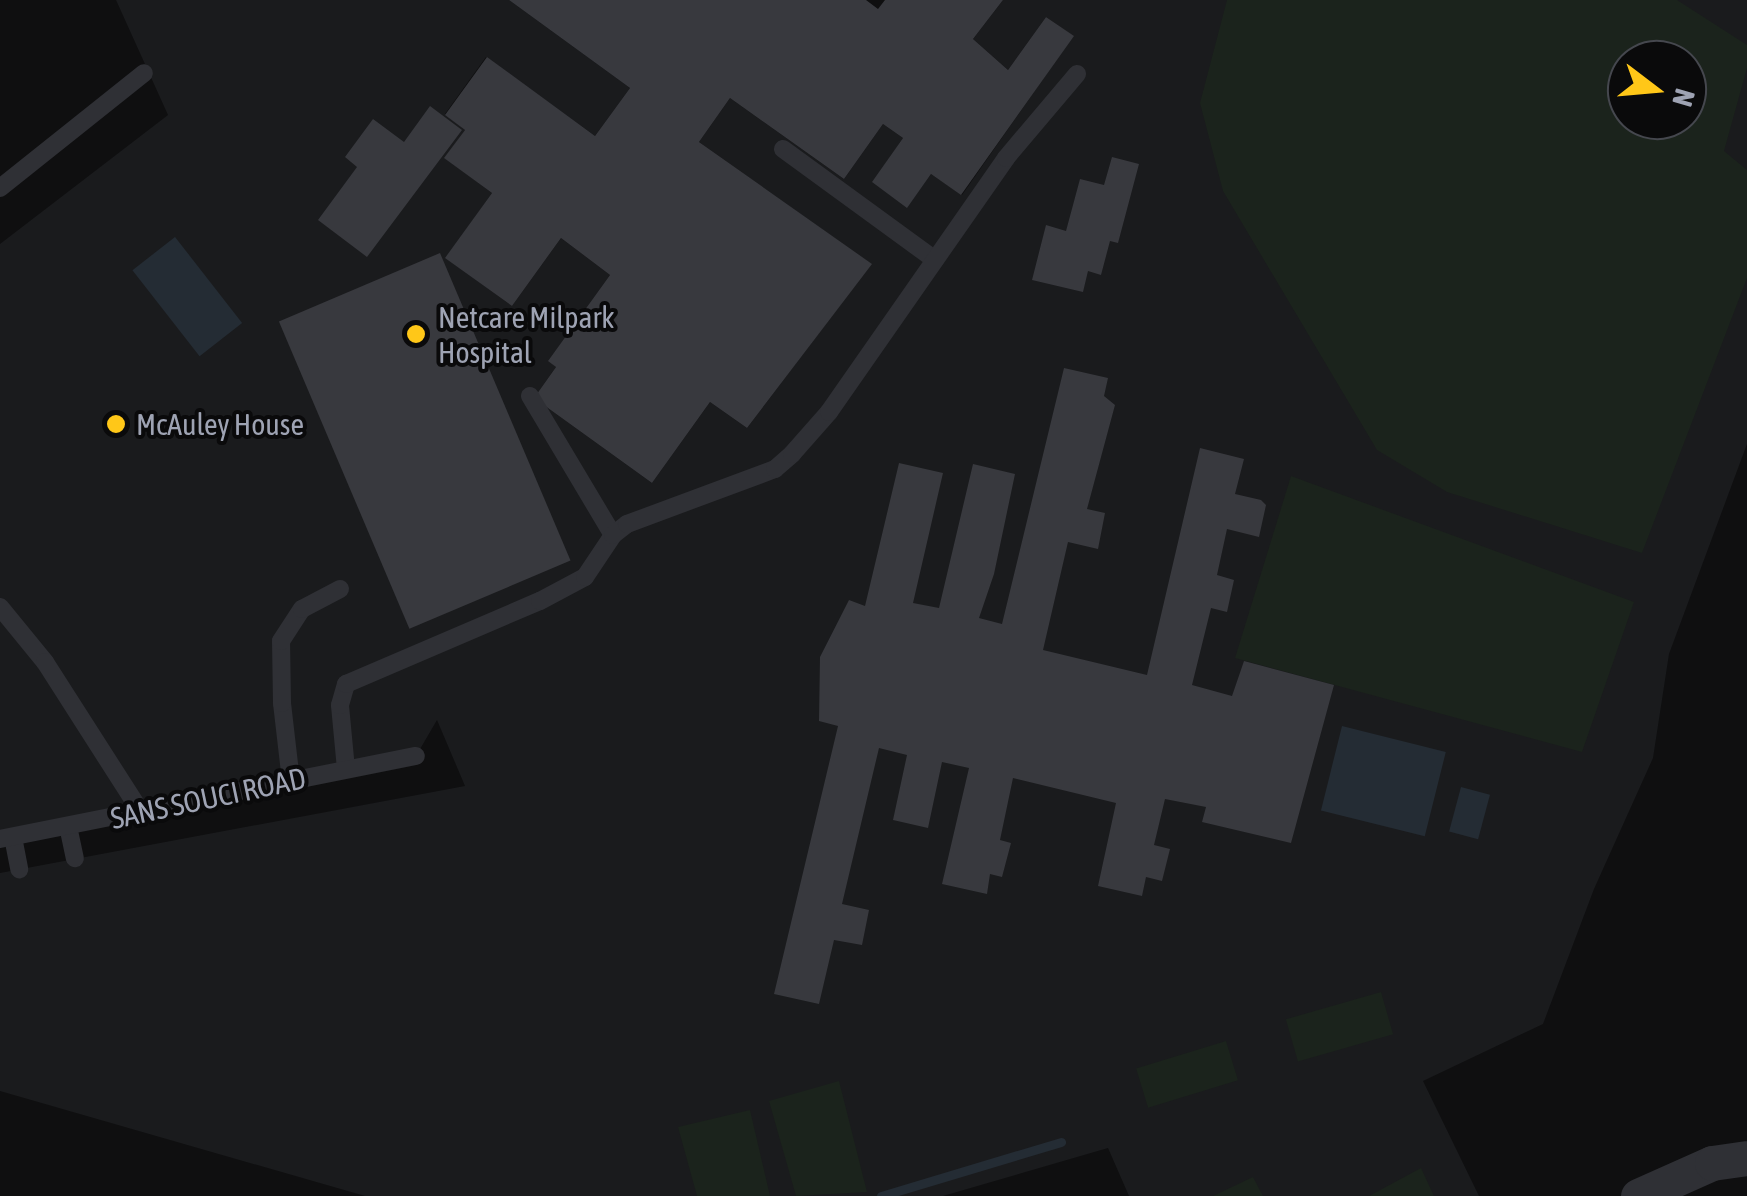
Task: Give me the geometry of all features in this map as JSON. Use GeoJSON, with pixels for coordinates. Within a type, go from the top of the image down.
{"type":"FeatureCollection","features":[{"type":"Feature","properties":{"kind":"street"},"geometry":{"type":"LineString","coordinates":[[1638,1196],[1712,1163],[1747,1158]]}},
{"type":"Feature","properties":{"kind":"lane"},"geometry":{"type":"LineString","coordinates":[[0,188],[144,74]]}},
{"type":"Feature","properties":{"kind":"lane"},"geometry":{"type":"LineString","coordinates":[[346,769],[340,705],[346,684],[540,601],[584,577],[614,536],[628,524],[775,469],[829,412],[1006,158],[1077,74]]}},
{"type":"Feature","properties":{"kind":"lane"},"geometry":{"type":"LineString","coordinates":[[783,149],[934,260]]}},
{"type":"Feature","properties":{"kind":"lane"},"geometry":{"type":"LineString","coordinates":[[530,396],[614,536]]}},
{"type":"Feature","properties":{"kind":"lane"},"geometry":{"type":"LineString","coordinates":[[291,781],[282,703],[282,641],[302,609],[340,589]]}},
{"type":"Feature","properties":{"kind":"lane"},"geometry":{"type":"LineString","coordinates":[[0,608],[45,662],[140,812]]}},
{"type":"Feature","properties":{"kind":"lane","name":"SANS SOUCI ROAD"},"geometry":{"type":"LineString","coordinates":[[6,838],[416,756]]}},
{"type":"Feature","properties":{"kind":"lane"},"geometry":{"type":"LineString","coordinates":[[68,826],[75,858]]}},
{"type":"Feature","properties":{"kind":"lane"},"geometry":{"type":"LineString","coordinates":[[6,838],[19,869]]}},
{"type":"Feature","properties":{"kind":"shaded area"},"geometry":{"type":"Polygon","coordinates":[[[116,0],[509,0],[630,88],[595,136],[486,57],[445,114],[465,130],[445,158],[492,193],[446,258],[512,306],[561,238],[610,275],[549,360],[556,367],[534,398],[652,483],[710,402],[747,428],[871,264],[699,142],[730,98],[844,179],[883,124],[903,138],[873,182],[907,207],[931,174],[962,195],[1073,36],[1046,17],[1008,70],[973,39],[1003,0],[1747,0],[1747,444],[1669,654],[1653,758],[1594,889],[1543,1024],[1423,1081],[1479,1196],[1129,1196],[1108,1148],[943,1196],[365,1196],[0,1091],[0,873],[465,786],[437,720],[416,756],[0,836],[0,244],[168,115],[116,0]]]}},
{"type":"Feature","properties":{"kind":"shaded area"},"geometry":{"type":"Polygon","coordinates":[[[1227,0],[1677,0],[1747,45],[1747,68],[1724,151],[1747,170],[1747,278],[1642,553],[1447,492],[1377,450],[1223,191],[1200,103],[1227,0]]]}},
{"type":"Feature","properties":{"kind":"shaded area"},"geometry":{"type":"Polygon","coordinates":[[[175,237],[242,323],[200,356],[132,270],[175,237]]]}},
{"type":"Feature","properties":{"kind":"shaded area"},"geometry":{"type":"Polygon","coordinates":[[[1291,476],[1634,602],[1582,752],[1235,658],[1291,476]]]}},
{"type":"Feature","properties":{"kind":"shaded area"},"geometry":{"type":"Polygon","coordinates":[[[1342,726],[1446,752],[1425,836],[1321,810],[1342,726]]]}},
{"type":"Feature","properties":{"kind":"shaded area"},"geometry":{"type":"Polygon","coordinates":[[[1461,787],[1490,795],[1478,839],[1449,831],[1461,787]]]}},
{"type":"Feature","properties":{"kind":"shaded area"},"geometry":{"type":"Polygon","coordinates":[[[1381,992],[1393,1034],[1298,1062],[1286,1019],[1381,992]]]}},
{"type":"Feature","properties":{"kind":"shaded area"},"geometry":{"type":"Polygon","coordinates":[[[1226,1041],[1238,1080],[1148,1108],[1136,1068],[1226,1041]]]}},
{"type":"Feature","properties":{"kind":"shaded area"},"geometry":{"type":"Polygon","coordinates":[[[839,1081],[867,1192],[796,1196],[769,1101],[839,1081]]]}},
{"type":"Feature","properties":{"kind":"shaded area"},"geometry":{"type":"Polygon","coordinates":[[[750,1110],[770,1196],[697,1196],[678,1127],[750,1110]]]}},
{"type":"Feature","properties":{"kind":"shaded area"},"geometry":{"type":"Polygon","coordinates":[[[1421,1168],[1434,1196],[1369,1196],[1421,1168]]]}},
{"type":"Feature","properties":{"kind":"shaded area"},"geometry":{"type":"Polygon","coordinates":[[[1253,1177],[1263,1196],[1213,1196],[1253,1177]]]}},
{"type":"Feature","properties":{"kind":"building","name":"Netcare Milpark Hospital"},"geometry":{"type":"Polygon","coordinates":[[[509,0],[866,0],[878,9],[885,0],[1003,0],[973,39],[1008,70],[1046,17],[1074,36],[961,195],[931,174],[907,208],[872,182],[903,138],[883,124],[844,179],[730,98],[699,142],[872,264],[747,428],[710,402],[652,483],[534,398],[556,367],[548,361],[610,275],[561,238],[512,306],[445,258],[492,193],[444,158],[465,130],[445,115],[487,57],[595,136],[630,88],[509,0]]]}},
{"type":"Feature","properties":{"kind":"building"},"geometry":{"type":"Polygon","coordinates":[[[430,106],[462,130],[367,257],[318,220],[357,167],[345,157],[373,119],[404,142],[430,106]]]}},
{"type":"Feature","properties":{"kind":"building"},"geometry":{"type":"Polygon","coordinates":[[[1112,157],[1139,164],[1118,243],[1110,241],[1101,275],[1088,271],[1083,292],[1032,280],[1046,225],[1066,231],[1080,179],[1104,185],[1112,157]]]}},
{"type":"Feature","properties":{"kind":"building"},"geometry":{"type":"Polygon","coordinates":[[[440,253],[571,560],[409,629],[279,321],[440,253]]]}},
{"type":"Feature","properties":{"kind":"building"},"geometry":{"type":"Polygon","coordinates":[[[1064,368],[1108,378],[1104,396],[1115,405],[1087,509],[1105,513],[1098,549],[1068,542],[1043,650],[1147,675],[1200,448],[1244,459],[1235,494],[1261,500],[1266,505],[1259,537],[1227,529],[1217,575],[1234,580],[1227,612],[1211,608],[1192,685],[1232,696],[1244,661],[1334,685],[1291,843],[1202,822],[1206,807],[1165,799],[1154,845],[1170,849],[1162,881],[1146,877],[1142,896],[1098,886],[1116,803],[1013,778],[1000,840],[1011,843],[1002,877],[990,874],[987,894],[942,884],[969,768],[942,762],[928,828],[893,820],[907,755],[879,748],[842,904],[869,910],[862,945],[834,940],[819,1004],[774,994],[838,726],[819,721],[820,657],[849,600],[865,606],[899,463],[943,473],[913,603],[939,608],[973,464],[1015,474],[994,574],[979,618],[1002,624],[1064,368]]]}},
{"type":"Feature","properties":{"kind":"waterway"},"geometry":{"type":"LineString","coordinates":[[881,1196],[1061,1142]]}},
{"type":"Feature","properties":{"kind":"place","name":"Netcare Milpark Hospital"},"geometry":{"type":"Point","coordinates":[416,334]}},
{"type":"Feature","properties":{"kind":"place","name":"McAuley House"},"geometry":{"type":"Point","coordinates":[116,424]}}]}
